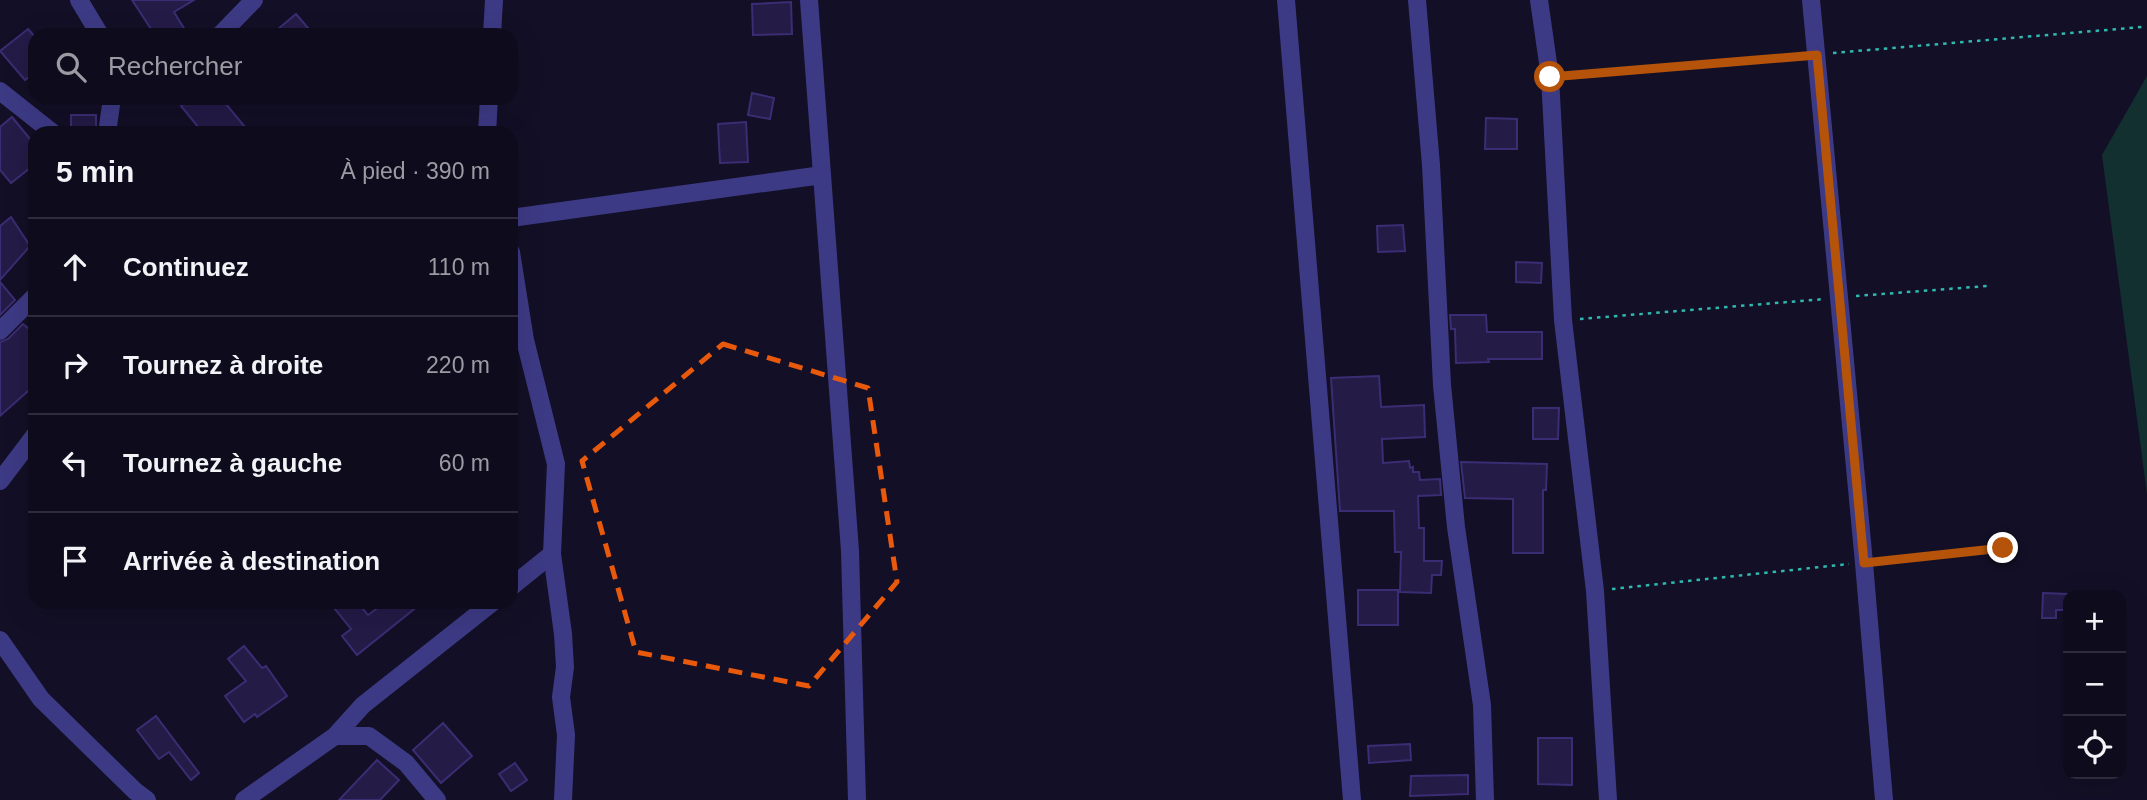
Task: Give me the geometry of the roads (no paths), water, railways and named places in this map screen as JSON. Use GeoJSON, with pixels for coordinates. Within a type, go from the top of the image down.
{"type":"FeatureCollection","features":[{"type":"Feature","properties":{"kind":"street"},"geometry":{"type":"LineString","coordinates":[[79,0],[96,28]]}},
{"type":"Feature","properties":{"kind":"street"},"geometry":{"type":"LineString","coordinates":[[227,28],[254,0]]}},
{"type":"Feature","properties":{"kind":"street"},"geometry":{"type":"LineString","coordinates":[[492,28],[494,0]]}},
{"type":"Feature","properties":{"kind":"street"},"geometry":{"type":"LineString","coordinates":[[809,0],[850,551],[857,800]]}},
{"type":"Feature","properties":{"kind":"street"},"geometry":{"type":"LineString","coordinates":[[1286,0],[1352,800]]}},
{"type":"Feature","properties":{"kind":"street"},"geometry":{"type":"LineString","coordinates":[[1417,0],[1431,165],[1442,385],[1456,527],[1482,705],[1485,800]]}},
{"type":"Feature","properties":{"kind":"street"},"geometry":{"type":"LineString","coordinates":[[1539,0],[1550,77],[1563,320],[1595,591],[1608,800]]}},
{"type":"Feature","properties":{"kind":"street"},"geometry":{"type":"LineString","coordinates":[[1811,0],[1884,800]]}},
{"type":"Feature","properties":{"kind":"street"},"geometry":{"type":"LineString","coordinates":[[0,91],[44,126]]}},
{"type":"Feature","properties":{"kind":"street"},"geometry":{"type":"LineString","coordinates":[[109,126],[114,105]]}},
{"type":"Feature","properties":{"kind":"street"},"geometry":{"type":"LineString","coordinates":[[487,126],[489,105]]}},
{"type":"Feature","properties":{"kind":"street"},"geometry":{"type":"LineString","coordinates":[[518,217],[822,175]]}},
{"type":"Feature","properties":{"kind":"street"},"geometry":{"type":"LineString","coordinates":[[518,293],[526,340],[556,464],[552,554],[565,667],[561,697],[566,735],[563,800]]}},
{"type":"Feature","properties":{"kind":"street"},"geometry":{"type":"LineString","coordinates":[[0,331],[28,303]]}},
{"type":"Feature","properties":{"kind":"street"},"geometry":{"type":"LineString","coordinates":[[0,481],[28,444]]}},
{"type":"Feature","properties":{"kind":"street"},"geometry":{"type":"LineString","coordinates":[[518,581],[552,554]]}},
{"type":"Feature","properties":{"kind":"street"},"geometry":{"type":"LineString","coordinates":[[243,800],[335,736],[363,705],[484,609]]}},
{"type":"Feature","properties":{"kind":"street"},"geometry":{"type":"LineString","coordinates":[[0,640],[41,699],[135,792],[147,800]]}},
{"type":"Feature","properties":{"kind":"street"},"geometry":{"type":"LineString","coordinates":[[335,736],[369,736],[406,762],[437,800]]}}]}
